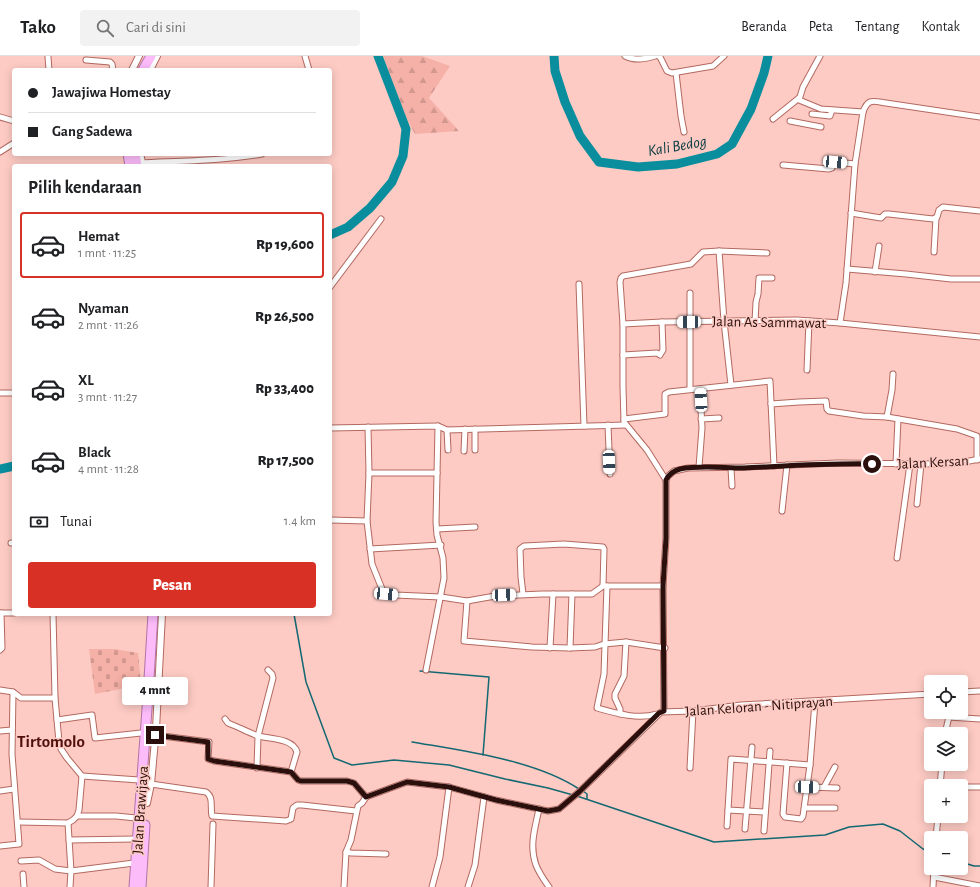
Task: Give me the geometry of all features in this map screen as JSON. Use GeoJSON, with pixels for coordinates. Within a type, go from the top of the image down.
{"type":"FeatureCollection","features":[{"type":"Feature","properties":{"kind":"highway"},"geometry":{"type":"LineString","coordinates":[[137,68],[144,56]]}},
{"type":"Feature","properties":{"kind":"highway"},"geometry":{"type":"LineString","coordinates":[[144,68],[151,56]]}},
{"type":"Feature","properties":{"kind":"highway"},"geometry":{"type":"LineString","coordinates":[[135,874],[136,818],[149,616]]}},
{"type":"Feature","properties":{"kind":"highway","name":"Jalan Brawijaya"},"geometry":{"type":"LineString","coordinates":[[134,887],[153,616]]}},
{"type":"Feature","properties":{"kind":"highway","name":"Jalan Brawijaya"},"geometry":{"type":"LineString","coordinates":[[141,887],[159,616]]}},
{"type":"Feature","properties":{"kind":"street"},"geometry":{"type":"LineString","coordinates":[[133,68],[139,56]]}},
{"type":"Feature","properties":{"kind":"street"},"geometry":{"type":"LineString","coordinates":[[151,68],[157,56]]}},
{"type":"Feature","properties":{"kind":"street"},"geometry":{"type":"LineString","coordinates":[[305,56],[308,68]]}},
{"type":"Feature","properties":{"kind":"street"},"geometry":{"type":"LineString","coordinates":[[625,56],[633,59],[644,59],[657,56],[660,57],[667,71],[676,72],[713,66],[724,56]]}},
{"type":"Feature","properties":{"kind":"street"},"geometry":{"type":"LineString","coordinates":[[773,119],[799,98],[803,87],[820,56]]}},
{"type":"Feature","properties":{"kind":"street"},"geometry":{"type":"LineString","coordinates":[[48,57],[50,68]]}},
{"type":"Feature","properties":{"kind":"street"},"geometry":{"type":"LineString","coordinates":[[86,60],[110,62],[113,68]]}},
{"type":"Feature","properties":{"kind":"street"},"geometry":{"type":"LineString","coordinates":[[676,72],[684,132]]}},
{"type":"Feature","properties":{"kind":"street"},"geometry":{"type":"LineString","coordinates":[[799,98],[801,101],[819,108],[863,112]]}},
{"type":"Feature","properties":{"kind":"street"},"geometry":{"type":"LineString","coordinates":[[840,323],[847,269],[855,164],[863,112],[866,105],[871,101],[980,117]]}},
{"type":"Feature","properties":{"kind":"street"},"geometry":{"type":"LineString","coordinates":[[803,123],[819,108]]}},
{"type":"Feature","properties":{"kind":"street"},"geometry":{"type":"LineString","coordinates":[[812,114],[830,116],[832,110]]}},
{"type":"Feature","properties":{"kind":"street"},"geometry":{"type":"LineString","coordinates":[[0,117],[12,120]]}},
{"type":"Feature","properties":{"kind":"street"},"geometry":{"type":"LineString","coordinates":[[790,121],[821,127]]}},
{"type":"Feature","properties":{"kind":"street"},"geometry":{"type":"LineString","coordinates":[[0,152],[12,144]]}},
{"type":"Feature","properties":{"kind":"street"},"geometry":{"type":"LineString","coordinates":[[138,162],[205,160],[245,156]]}},
{"type":"Feature","properties":{"kind":"street"},"geometry":{"type":"LineString","coordinates":[[783,165],[829,169],[832,168],[833,163],[835,162],[855,164]]}},
{"type":"Feature","properties":{"kind":"street"},"geometry":{"type":"LineString","coordinates":[[934,252],[936,218],[939,210],[943,207],[980,211]]}},
{"type":"Feature","properties":{"kind":"street"},"geometry":{"type":"LineString","coordinates":[[851,213],[881,218],[885,214],[936,218]]}},
{"type":"Feature","properties":{"kind":"street"},"geometry":{"type":"LineString","coordinates":[[332,284],[381,219]]}},
{"type":"Feature","properties":{"kind":"street"},"geometry":{"type":"LineString","coordinates":[[875,272],[879,246]]}},
{"type":"Feature","properties":{"kind":"street"},"geometry":{"type":"LineString","coordinates":[[344,887],[346,852],[351,840],[356,811],[358,806],[366,797],[407,782],[449,787],[484,797],[548,811],[559,809],[579,792],[662,712],[665,648],[663,586],[666,542],[666,480],[642,444],[626,425],[624,419],[623,324],[620,282],[623,276],[691,264],[695,262],[701,253],[719,251],[767,253]]}},
{"type":"Feature","properties":{"kind":"street"},"geometry":{"type":"LineString","coordinates":[[719,251],[724,321],[731,385]]}},
{"type":"Feature","properties":{"kind":"street"},"geometry":{"type":"LineString","coordinates":[[847,269],[951,279],[980,279]]}},
{"type":"Feature","properties":{"kind":"street"},"geometry":{"type":"LineString","coordinates":[[756,322],[758,278],[772,278]]}},
{"type":"Feature","properties":{"kind":"street"},"geometry":{"type":"LineString","coordinates":[[579,284],[584,426]]}},
{"type":"Feature","properties":{"kind":"street"},"geometry":{"type":"LineString","coordinates":[[690,293],[690,389]]}},
{"type":"Feature","properties":{"kind":"street"},"geometry":{"type":"LineString","coordinates":[[807,370],[808,321]]}},
{"type":"Feature","properties":{"kind":"street","name":"Jalan As Sammawat"},"geometry":{"type":"LineString","coordinates":[[623,324],[662,322],[808,321],[980,337]]}},
{"type":"Feature","properties":{"kind":"street"},"geometry":{"type":"LineString","coordinates":[[623,356],[657,353],[661,354],[663,350],[662,322]]}},
{"type":"Feature","properties":{"kind":"street"},"geometry":{"type":"LineString","coordinates":[[887,417],[893,375]]}},
{"type":"Feature","properties":{"kind":"street"},"geometry":{"type":"LineString","coordinates":[[624,419],[665,414],[665,394],[669,392],[690,389],[700,390],[770,381],[774,466]]}},
{"type":"Feature","properties":{"kind":"street"},"geometry":{"type":"LineString","coordinates":[[699,467],[702,419],[700,390]]}},
{"type":"Feature","properties":{"kind":"street"},"geometry":{"type":"LineString","coordinates":[[0,393],[12,393]]}},
{"type":"Feature","properties":{"kind":"street"},"geometry":{"type":"LineString","coordinates":[[771,404],[826,401],[827,409],[829,411],[863,416],[887,417],[957,429],[977,436],[979,460]]}},
{"type":"Feature","properties":{"kind":"street"},"geometry":{"type":"LineString","coordinates":[[702,419],[719,418]]}},
{"type":"Feature","properties":{"kind":"street"},"geometry":{"type":"LineString","coordinates":[[896,464],[898,419]]}},
{"type":"Feature","properties":{"kind":"street"},"geometry":{"type":"LineString","coordinates":[[608,425],[610,474]]}},
{"type":"Feature","properties":{"kind":"street"},"geometry":{"type":"LineString","coordinates":[[332,428],[438,426],[447,430],[475,431],[626,425]]}},
{"type":"Feature","properties":{"kind":"street"},"geometry":{"type":"LineString","coordinates":[[426,670],[434,622],[441,597],[444,578],[441,546],[437,535],[438,426]]}},
{"type":"Feature","properties":{"kind":"street"},"geometry":{"type":"LineString","coordinates":[[368,427],[369,473],[367,521],[372,564],[382,592],[395,595],[441,597],[467,601],[495,596],[523,594],[592,594],[605,586],[663,586]]}},
{"type":"Feature","properties":{"kind":"street"},"geometry":{"type":"LineString","coordinates":[[447,430],[448,450]]}},
{"type":"Feature","properties":{"kind":"street"},"geometry":{"type":"LineString","coordinates":[[464,451],[465,431]]}},
{"type":"Feature","properties":{"kind":"street"},"geometry":{"type":"LineString","coordinates":[[475,431],[476,450]]}},
{"type":"Feature","properties":{"kind":"street","name":"Jalan Kersan"},"geometry":{"type":"LineString","coordinates":[[671,473],[680,469],[699,467],[731,468],[837,463],[921,464],[959,463],[979,460]]}},
{"type":"Feature","properties":{"kind":"street"},"geometry":{"type":"LineString","coordinates":[[897,558],[910,464]]}},
{"type":"Feature","properties":{"kind":"street"},"geometry":{"type":"LineString","coordinates":[[917,504],[921,464]]}},
{"type":"Feature","properties":{"kind":"street"},"geometry":{"type":"LineString","coordinates":[[782,511],[787,465]]}},
{"type":"Feature","properties":{"kind":"street"},"geometry":{"type":"LineString","coordinates":[[731,468],[732,486]]}},
{"type":"Feature","properties":{"kind":"street"},"geometry":{"type":"LineString","coordinates":[[662,472],[671,473],[666,480]]}},
{"type":"Feature","properties":{"kind":"street"},"geometry":{"type":"LineString","coordinates":[[369,473],[437,473]]}},
{"type":"Feature","properties":{"kind":"street"},"geometry":{"type":"LineString","coordinates":[[332,520],[367,521]]}},
{"type":"Feature","properties":{"kind":"street"},"geometry":{"type":"LineString","coordinates":[[437,529],[475,527]]}},
{"type":"Feature","properties":{"kind":"street"},"geometry":{"type":"LineString","coordinates":[[523,594],[520,549],[524,546],[564,544],[603,547],[605,586],[604,644]]}},
{"type":"Feature","properties":{"kind":"street"},"geometry":{"type":"LineString","coordinates":[[370,549],[441,546]]}},
{"type":"Feature","properties":{"kind":"street"},"geometry":{"type":"LineString","coordinates":[[550,648],[552,594]]}},
{"type":"Feature","properties":{"kind":"street"},"geometry":{"type":"LineString","coordinates":[[570,648],[572,594]]}},
{"type":"Feature","properties":{"kind":"street"},"geometry":{"type":"LineString","coordinates":[[467,601],[465,608],[464,641],[550,648],[595,648],[604,644],[626,642],[665,648]]}},
{"type":"Feature","properties":{"kind":"street"},"geometry":{"type":"LineString","coordinates":[[0,650],[2,648],[0,613],[12,613]]}},
{"type":"Feature","properties":{"kind":"street"},"geometry":{"type":"LineString","coordinates":[[18,822],[68,823],[77,816],[79,810],[82,776],[61,749],[57,720],[53,616]]}},
{"type":"Feature","properties":{"kind":"street"},"geometry":{"type":"LineString","coordinates":[[146,803],[151,784],[162,616]]}},
{"type":"Feature","properties":{"kind":"street"},"geometry":{"type":"LineString","coordinates":[[620,714],[620,709],[615,698],[615,694],[624,676],[626,642]]}},
{"type":"Feature","properties":{"kind":"street","name":"Jalan Keloran - Nitiprayan"},"geometry":{"type":"LineString","coordinates":[[604,644],[604,674],[597,708],[620,714],[643,716],[656,715],[662,712],[741,705],[815,702],[924,694]]}},
{"type":"Feature","properties":{"kind":"street"},"geometry":{"type":"LineString","coordinates":[[257,768],[258,736],[274,678],[268,670]]}},
{"type":"Feature","properties":{"kind":"street"},"geometry":{"type":"LineString","coordinates":[[0,690],[13,692],[21,698],[55,698]]}},
{"type":"Feature","properties":{"kind":"street"},"geometry":{"type":"LineString","coordinates":[[968,692],[980,691]]}},
{"type":"Feature","properties":{"kind":"street"},"geometry":{"type":"LineString","coordinates":[[0,846],[19,844],[14,789],[12,730],[13,692]]}},
{"type":"Feature","properties":{"kind":"street"},"geometry":{"type":"LineString","coordinates":[[787,763],[783,814],[785,817],[802,819],[805,808],[810,765],[815,702]]}},
{"type":"Feature","properties":{"kind":"street"},"geometry":{"type":"LineString","coordinates":[[690,768],[693,710]]}},
{"type":"Feature","properties":{"kind":"street"},"geometry":{"type":"LineString","coordinates":[[57,720],[92,715],[96,738],[141,733]]}},
{"type":"Feature","properties":{"kind":"street"},"geometry":{"type":"LineString","coordinates":[[968,717],[980,719]]}},
{"type":"Feature","properties":{"kind":"street"},"geometry":{"type":"LineString","coordinates":[[225,719],[228,723],[258,736],[287,742],[294,747],[297,752],[291,772]]}},
{"type":"Feature","properties":{"kind":"street"},"geometry":{"type":"LineString","coordinates":[[0,731],[12,730]]}},
{"type":"Feature","properties":{"kind":"street"},"geometry":{"type":"LineString","coordinates":[[155,735],[208,742],[208,759],[217,762],[291,772],[298,780],[301,781],[347,781],[354,783],[366,797]]}},
{"type":"Feature","properties":{"kind":"street"},"geometry":{"type":"LineString","coordinates":[[745,829],[752,747]]}},
{"type":"Feature","properties":{"kind":"street"},"geometry":{"type":"LineString","coordinates":[[764,831],[764,812],[770,751]]}},
{"type":"Feature","properties":{"kind":"street"},"geometry":{"type":"LineString","coordinates":[[727,826],[730,760],[750,760],[810,765]]}},
{"type":"Feature","properties":{"kind":"street"},"geometry":{"type":"LineString","coordinates":[[824,787],[835,767]]}},
{"type":"Feature","properties":{"kind":"street"},"geometry":{"type":"LineString","coordinates":[[82,776],[139,780]]}},
{"type":"Feature","properties":{"kind":"street"},"geometry":{"type":"LineString","coordinates":[[151,784],[206,792],[210,794],[212,816],[286,821],[290,819],[293,808],[297,805],[356,811]]}},
{"type":"Feature","properties":{"kind":"street"},"geometry":{"type":"LineString","coordinates":[[968,786],[980,787]]}},
{"type":"Feature","properties":{"kind":"street"},"geometry":{"type":"LineString","coordinates":[[432,887],[440,857],[449,787]]}},
{"type":"Feature","properties":{"kind":"street"},"geometry":{"type":"LineString","coordinates":[[807,787],[837,788]]}},
{"type":"Feature","properties":{"kind":"street"},"geometry":{"type":"LineString","coordinates":[[0,791],[14,789]]}},
{"type":"Feature","properties":{"kind":"street"},"geometry":{"type":"LineString","coordinates":[[468,885],[475,865],[484,797]]}},
{"type":"Feature","properties":{"kind":"street"},"geometry":{"type":"LineString","coordinates":[[805,808],[835,808]]}},
{"type":"Feature","properties":{"kind":"street"},"geometry":{"type":"LineString","coordinates":[[539,809],[533,838],[532,852],[536,866],[549,887]]}},
{"type":"Feature","properties":{"kind":"street"},"geometry":{"type":"LineString","coordinates":[[728,810],[764,812]]}},
{"type":"Feature","properties":{"kind":"street"},"geometry":{"type":"LineString","coordinates":[[77,816],[116,816],[136,818]]}},
{"type":"Feature","properties":{"kind":"street"},"geometry":{"type":"LineString","coordinates":[[68,823],[71,871],[70,887]]}},
{"type":"Feature","properties":{"kind":"street"},"geometry":{"type":"LineString","coordinates":[[211,887],[213,824]]}},
{"type":"Feature","properties":{"kind":"street"},"geometry":{"type":"LineString","coordinates":[[69,840],[135,839]]}},
{"type":"Feature","properties":{"kind":"street"},"geometry":{"type":"LineString","coordinates":[[346,852],[386,854]]}},
{"type":"Feature","properties":{"kind":"street"},"geometry":{"type":"LineString","coordinates":[[21,861],[39,860],[55,869],[71,871],[134,863]]}},
{"type":"Feature","properties":{"kind":"street"},"geometry":{"type":"LineString","coordinates":[[23,874],[24,887]]}},
{"type":"Feature","properties":{"kind":"street"},"geometry":{"type":"LineString","coordinates":[[933,887],[934,877],[980,886]]}},
{"type":"Feature","properties":{"kind":"green space"},"geometry":{"type":"Polygon","coordinates":[[[383,56],[422,56],[450,66],[429,98],[459,131],[415,134],[406,117],[383,56]]]}},
{"type":"Feature","properties":{"kind":"green space"},"geometry":{"type":"Polygon","coordinates":[[[89,649],[115,649],[138,653],[141,685],[95,694],[89,649]]]}},
{"type":"Feature","properties":{"kind":"waterway","name":"Kali Bedog"},"geometry":{"type":"LineString","coordinates":[[332,234],[348,227],[370,208],[392,182],[403,156],[406,129],[378,56]]}},
{"type":"Feature","properties":{"kind":"waterway","name":"Kali Bedog"},"geometry":{"type":"LineString","coordinates":[[554,56],[555,71],[565,102],[580,136],[599,162],[638,167],[677,164],[717,154],[732,144],[751,109],[764,73],[768,56]]}},
{"type":"Feature","properties":{"kind":"waterway","name":"Kali Bedog"},"geometry":{"type":"LineString","coordinates":[[0,469],[12,466]]}},
{"type":"Feature","properties":{"kind":"waterway"},"geometry":{"type":"LineString","coordinates":[[294,616],[306,682],[334,758],[352,765],[394,760],[449,765],[573,795]]}},
{"type":"Feature","properties":{"kind":"waterway"},"geometry":{"type":"LineString","coordinates":[[420,671],[489,677],[483,755]]}},
{"type":"Feature","properties":{"kind":"waterway"},"geometry":{"type":"LineString","coordinates":[[412,742],[476,753],[521,764],[561,779],[579,789]]}},
{"type":"Feature","properties":{"kind":"waterway"},"geometry":{"type":"LineString","coordinates":[[583,791],[587,794],[587,799]]}},
{"type":"Feature","properties":{"kind":"waterway"},"geometry":{"type":"LineString","coordinates":[[577,796],[714,842],[825,835],[849,827],[883,824],[900,831],[924,849]]}},
{"type":"Feature","properties":{"kind":"waterway"},"geometry":{"type":"LineString","coordinates":[[968,864],[980,866]]}},
{"type":"Feature","properties":{"kind":"district","name":"Tirtomolo"},"geometry":{"type":"Point","coordinates":[51,741]}},
{"type":"Feature","properties":{"kind":"route"},"geometry":{"type":"LineString","coordinates":[[155,735],[208,742],[208,759],[214,761],[291,772],[298,780],[301,781],[347,781],[354,783],[366,797],[407,782],[449,787],[496,800],[548,811],[559,809],[579,792],[659,713],[664,711],[665,648],[663,586],[666,538],[666,480],[668,476],[674,471],[680,469],[699,467],[745,468],[837,463],[872,464]]}}]}
